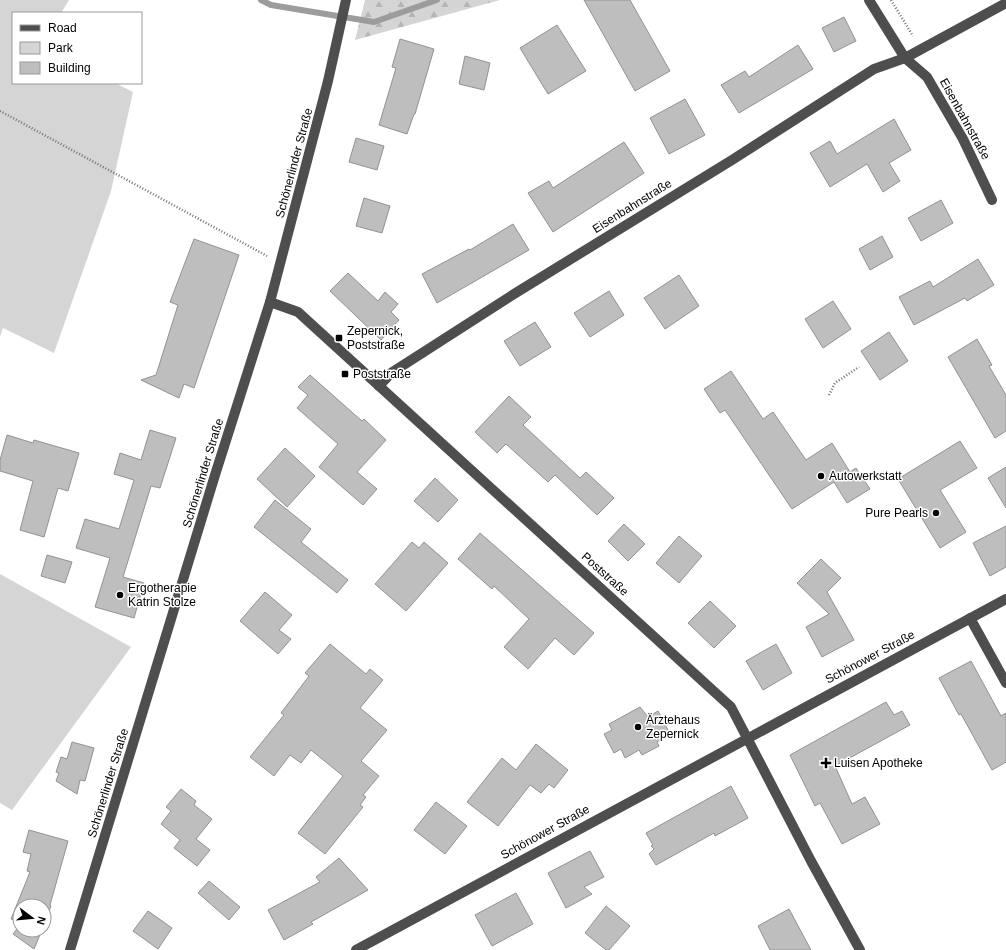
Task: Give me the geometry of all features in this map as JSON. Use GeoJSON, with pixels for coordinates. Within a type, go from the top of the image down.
{"type":"FeatureCollection","features":[{"type":"Feature","properties":{"kind":"street","name":"Schönerlinder Straße"},"geometry":{"type":"LineString","coordinates":[[70,950],[217,468],[270,302],[305,172],[345,11],[346,0]]}},
{"type":"Feature","properties":{"kind":"street","name":"Eisenbahnstraße"},"geometry":{"type":"LineString","coordinates":[[869,0],[905,58],[927,77],[963,139],[992,200]]}},
{"type":"Feature","properties":{"kind":"street"},"geometry":{"type":"LineString","coordinates":[[905,58],[1006,3]]}},
{"type":"Feature","properties":{"kind":"street","name":"Eisenbahnstraße"},"geometry":{"type":"LineString","coordinates":[[379,386],[391,373],[514,294],[732,160],[874,69],[905,58]]}},
{"type":"Feature","properties":{"kind":"street","name":"Poststraße"},"geometry":{"type":"LineString","coordinates":[[270,302],[298,312],[731,707],[747,738]]}},
{"type":"Feature","properties":{"kind":"street","name":"Schönower Straße"},"geometry":{"type":"LineString","coordinates":[[356,950],[1006,599]]}},
{"type":"Feature","properties":{"kind":"street"},"geometry":{"type":"LineString","coordinates":[[970,618],[1006,683]]}},
{"type":"Feature","properties":{"kind":"street"},"geometry":{"type":"LineString","coordinates":[[747,738],[811,861],[860,950]]}},
{"type":"Feature","properties":{"kind":"path"},"geometry":{"type":"LineString","coordinates":[[891,0],[899,16],[921,48]]}},
{"type":"Feature","properties":{"kind":"path"},"geometry":{"type":"LineString","coordinates":[[0,110],[268,256]]}},
{"type":"Feature","properties":{"kind":"path"},"geometry":{"type":"LineString","coordinates":[[829,395],[835,383],[860,367]]}},
{"type":"Feature","properties":{"kind":"green space"},"geometry":{"type":"Polygon","coordinates":[[[0,0],[69,0],[62,12],[12,12],[12,84],[117,84],[133,92],[111,191],[54,353],[3,328],[0,337],[0,0]]]}},
{"type":"Feature","properties":{"kind":"green space"},"geometry":{"type":"Polygon","coordinates":[[[365,0],[500,0],[355,40],[365,0]]]}},
{"type":"Feature","properties":{"kind":"green space"},"geometry":{"type":"Polygon","coordinates":[[[0,574],[131,647],[12,810],[0,803],[0,574]]]}},
{"type":"Feature","properties":{"kind":"building"},"geometry":{"type":"Polygon","coordinates":[[[584,0],[630,0],[670,71],[635,91],[584,0]]]}},
{"type":"Feature","properties":{"kind":"building"},"geometry":{"type":"Polygon","coordinates":[[[844,17],[856,41],[834,52],[822,28],[844,17]]]}},
{"type":"Feature","properties":{"kind":"building"},"geometry":{"type":"Polygon","coordinates":[[[557,25],[586,71],[548,94],[520,48],[557,25]]]}},
{"type":"Feature","properties":{"kind":"building"},"geometry":{"type":"Polygon","coordinates":[[[400,39],[434,49],[415,114],[407,134],[379,125],[396,68],[392,67],[400,39]]]}},
{"type":"Feature","properties":{"kind":"building"},"geometry":{"type":"Polygon","coordinates":[[[798,45],[813,69],[739,113],[721,85],[745,71],[749,77],[798,45]]]}},
{"type":"Feature","properties":{"kind":"building"},"geometry":{"type":"Polygon","coordinates":[[[465,56],[490,63],[484,90],[459,84],[465,56]]]}},
{"type":"Feature","properties":{"kind":"building"},"geometry":{"type":"Polygon","coordinates":[[[685,99],[705,135],[669,154],[650,118],[685,99]]]}},
{"type":"Feature","properties":{"kind":"building"},"geometry":{"type":"Polygon","coordinates":[[[894,119],[911,150],[889,163],[900,181],[883,192],[867,164],[830,187],[810,153],[830,141],[837,154],[894,119]]]}},
{"type":"Feature","properties":{"kind":"building"},"geometry":{"type":"Polygon","coordinates":[[[356,138],[384,146],[377,170],[349,162],[356,138]]]}},
{"type":"Feature","properties":{"kind":"building"},"geometry":{"type":"Polygon","coordinates":[[[624,142],[644,173],[553,232],[528,193],[549,181],[553,188],[624,142]]]}},
{"type":"Feature","properties":{"kind":"building"},"geometry":{"type":"Polygon","coordinates":[[[364,198],[390,206],[382,233],[356,226],[364,198]]]}},
{"type":"Feature","properties":{"kind":"building"},"geometry":{"type":"Polygon","coordinates":[[[941,200],[953,223],[921,241],[908,218],[941,200]]]}},
{"type":"Feature","properties":{"kind":"building"},"geometry":{"type":"Polygon","coordinates":[[[513,224],[529,250],[437,303],[422,274],[469,249],[470,250],[513,224]]]}},
{"type":"Feature","properties":{"kind":"building"},"geometry":{"type":"Polygon","coordinates":[[[882,236],[893,257],[870,270],[859,249],[882,236]]]}},
{"type":"Feature","properties":{"kind":"building"},"geometry":{"type":"Polygon","coordinates":[[[194,239],[239,255],[194,388],[184,384],[179,398],[141,380],[156,375],[178,305],[170,302],[194,239]]]}},
{"type":"Feature","properties":{"kind":"building"},"geometry":{"type":"Polygon","coordinates":[[[978,259],[994,285],[967,301],[965,298],[914,325],[899,297],[930,281],[933,287],[978,259]]]}},
{"type":"Feature","properties":{"kind":"building"},"geometry":{"type":"Polygon","coordinates":[[[348,273],[378,301],[385,292],[398,304],[391,312],[399,320],[381,340],[330,291],[348,273]]]}},
{"type":"Feature","properties":{"kind":"building"},"geometry":{"type":"Polygon","coordinates":[[[679,275],[699,306],[665,329],[644,298],[679,275]]]}},
{"type":"Feature","properties":{"kind":"building"},"geometry":{"type":"Polygon","coordinates":[[[609,291],[624,315],[590,337],[574,313],[609,291]]]}},
{"type":"Feature","properties":{"kind":"building"},"geometry":{"type":"Polygon","coordinates":[[[833,301],[851,329],[823,348],[805,319],[833,301]]]}},
{"type":"Feature","properties":{"kind":"building"},"geometry":{"type":"Polygon","coordinates":[[[535,322],[551,347],[520,366],[504,341],[535,322]]]}},
{"type":"Feature","properties":{"kind":"building"},"geometry":{"type":"Polygon","coordinates":[[[889,332],[908,361],[880,380],[861,351],[889,332]]]}},
{"type":"Feature","properties":{"kind":"building"},"geometry":{"type":"Polygon","coordinates":[[[977,339],[992,365],[989,366],[1006,395],[1006,431],[995,438],[948,357],[977,339]]]}},
{"type":"Feature","properties":{"kind":"building"},"geometry":{"type":"Polygon","coordinates":[[[731,371],[763,419],[773,412],[806,460],[832,443],[850,472],[856,468],[870,489],[847,503],[834,482],[792,509],[725,410],[720,413],[704,389],[731,371]]]}},
{"type":"Feature","properties":{"kind":"building"},"geometry":{"type":"Polygon","coordinates":[[[310,375],[362,421],[364,419],[386,440],[357,472],[377,489],[363,505],[319,467],[338,444],[297,408],[308,395],[298,387],[310,375]]]}},
{"type":"Feature","properties":{"kind":"building"},"geometry":{"type":"Polygon","coordinates":[[[509,396],[531,417],[523,425],[580,478],[586,472],[614,498],[597,515],[555,475],[548,482],[506,444],[497,453],[475,432],[509,396]]]}},
{"type":"Feature","properties":{"kind":"building"},"geometry":{"type":"Polygon","coordinates":[[[150,430],[176,438],[160,488],[151,486],[123,577],[144,583],[134,618],[95,607],[110,558],[76,548],[85,519],[119,529],[134,480],[114,474],[120,453],[141,460],[150,430]]]}},
{"type":"Feature","properties":{"kind":"building"},"geometry":{"type":"Polygon","coordinates":[[[7,435],[33,443],[34,440],[79,453],[68,491],[58,488],[44,537],[20,530],[33,481],[0,471],[0,460],[7,435]]]}},
{"type":"Feature","properties":{"kind":"building"},"geometry":{"type":"Polygon","coordinates":[[[960,441],[977,468],[940,490],[966,532],[940,548],[898,479],[960,441]]]}},
{"type":"Feature","properties":{"kind":"building"},"geometry":{"type":"Polygon","coordinates":[[[285,448],[315,476],[287,507],[257,479],[285,448]]]}},
{"type":"Feature","properties":{"kind":"building"},"geometry":{"type":"Polygon","coordinates":[[[1006,467],[1006,508],[988,478],[1006,467]]]}},
{"type":"Feature","properties":{"kind":"building"},"geometry":{"type":"Polygon","coordinates":[[[435,478],[458,500],[438,522],[414,501],[435,478]]]}},
{"type":"Feature","properties":{"kind":"building"},"geometry":{"type":"Polygon","coordinates":[[[275,500],[311,529],[301,542],[348,580],[337,593],[254,527],[275,500]]]}},
{"type":"Feature","properties":{"kind":"building"},"geometry":{"type":"Polygon","coordinates":[[[624,524],[645,544],[628,561],[608,541],[624,524]]]}},
{"type":"Feature","properties":{"kind":"building"},"geometry":{"type":"Polygon","coordinates":[[[1006,526],[1006,567],[990,576],[973,543],[1006,526]]]}},
{"type":"Feature","properties":{"kind":"building"},"geometry":{"type":"Polygon","coordinates":[[[480,533],[594,633],[574,655],[555,638],[528,669],[504,647],[529,619],[494,586],[492,589],[458,559],[480,533]]]}},
{"type":"Feature","properties":{"kind":"building"},"geometry":{"type":"Polygon","coordinates":[[[679,536],[702,556],[679,583],[656,563],[679,536]]]}},
{"type":"Feature","properties":{"kind":"building"},"geometry":{"type":"Polygon","coordinates":[[[412,542],[419,548],[424,542],[448,563],[406,611],[375,584],[412,542]]]}},
{"type":"Feature","properties":{"kind":"building"},"geometry":{"type":"Polygon","coordinates":[[[47,555],[72,562],[65,583],[41,576],[47,555]]]}},
{"type":"Feature","properties":{"kind":"building"},"geometry":{"type":"Polygon","coordinates":[[[821,559],[841,578],[827,592],[854,640],[822,657],[806,627],[829,614],[797,583],[821,559]]]}},
{"type":"Feature","properties":{"kind":"building"},"geometry":{"type":"Polygon","coordinates":[[[265,592],[292,615],[279,630],[291,639],[278,654],[240,621],[265,592]]]}},
{"type":"Feature","properties":{"kind":"building"},"geometry":{"type":"Polygon","coordinates":[[[710,601],[736,626],[714,648],[688,623],[710,601]]]}},
{"type":"Feature","properties":{"kind":"building"},"geometry":{"type":"Polygon","coordinates":[[[330,644],[366,674],[370,669],[383,680],[360,708],[387,730],[361,761],[379,776],[363,795],[366,797],[360,805],[363,807],[325,854],[298,833],[343,776],[311,750],[301,763],[290,755],[274,776],[250,757],[284,715],[281,713],[309,676],[305,673],[330,644]]]}},
{"type":"Feature","properties":{"kind":"building"},"geometry":{"type":"Polygon","coordinates":[[[776,644],[792,673],[763,690],[746,661],[776,644]]]}},
{"type":"Feature","properties":{"kind":"building"},"geometry":{"type":"Polygon","coordinates":[[[971,661],[1001,716],[1006,713],[1006,762],[992,770],[939,678],[971,661]]]}},
{"type":"Feature","properties":{"kind":"building"},"geometry":{"type":"Polygon","coordinates":[[[886,702],[894,715],[902,711],[910,725],[835,766],[852,804],[865,797],[880,824],[842,844],[820,803],[815,806],[790,755],[886,702]]]}},
{"type":"Feature","properties":{"kind":"building","name":"Ärztehaus Zepernick"},"geometry":{"type":"Polygon","coordinates":[[[640,707],[648,717],[658,711],[670,734],[657,742],[659,746],[642,755],[639,750],[625,758],[621,749],[614,753],[604,734],[612,730],[609,724],[640,707]]]}},
{"type":"Feature","properties":{"kind":"building"},"geometry":{"type":"Polygon","coordinates":[[[72,742],[94,748],[85,781],[80,780],[77,794],[56,781],[59,773],[56,772],[61,757],[67,759],[72,742]]]}},
{"type":"Feature","properties":{"kind":"building"},"geometry":{"type":"Polygon","coordinates":[[[536,744],[568,770],[554,788],[549,784],[541,793],[530,785],[498,826],[467,802],[502,758],[516,770],[536,744]]]}},
{"type":"Feature","properties":{"kind":"building"},"geometry":{"type":"Polygon","coordinates":[[[731,786],[748,818],[715,836],[714,833],[656,865],[649,854],[654,849],[651,846],[653,845],[646,833],[731,786]]]}},
{"type":"Feature","properties":{"kind":"building"},"geometry":{"type":"Polygon","coordinates":[[[181,789],[196,801],[194,805],[212,819],[196,839],[210,850],[197,866],[174,848],[180,840],[161,824],[171,811],[166,807],[181,789]]]}},
{"type":"Feature","properties":{"kind":"building"},"geometry":{"type":"Polygon","coordinates":[[[436,802],[467,826],[445,854],[414,830],[436,802]]]}},
{"type":"Feature","properties":{"kind":"building"},"geometry":{"type":"Polygon","coordinates":[[[29,830],[68,841],[52,898],[19,898],[30,872],[27,871],[31,854],[23,852],[29,830]]]}},
{"type":"Feature","properties":{"kind":"building"},"geometry":{"type":"Polygon","coordinates":[[[590,851],[604,877],[584,887],[592,894],[566,908],[548,873],[590,851]]]}},
{"type":"Feature","properties":{"kind":"building"},"geometry":{"type":"Polygon","coordinates":[[[339,858],[368,890],[311,922],[313,924],[284,940],[268,910],[320,882],[316,877],[339,858]]]}},
{"type":"Feature","properties":{"kind":"building"},"geometry":{"type":"Polygon","coordinates":[[[209,881],[240,907],[229,920],[198,893],[209,881]]]}},
{"type":"Feature","properties":{"kind":"building"},"geometry":{"type":"Polygon","coordinates":[[[516,893],[533,924],[492,946],[475,915],[516,893]]]}},
{"type":"Feature","properties":{"kind":"building"},"geometry":{"type":"Polygon","coordinates":[[[606,906],[630,926],[609,950],[606,950],[585,933],[606,906]]]}},
{"type":"Feature","properties":{"kind":"building"},"geometry":{"type":"Polygon","coordinates":[[[789,909],[811,950],[770,950],[758,926],[789,909]]]}},
{"type":"Feature","properties":{"kind":"building"},"geometry":{"type":"Polygon","coordinates":[[[148,911],[172,928],[158,949],[133,931],[148,911]]]}},
{"type":"Feature","properties":{"kind":"building"},"geometry":{"type":"Polygon","coordinates":[[[19,938],[39,938],[34,949],[19,938]]]}},
{"type":"Feature","properties":{"kind":"waterway"},"geometry":{"type":"LineString","coordinates":[[261,0],[271,5],[374,22],[437,0]]}},
{"type":"Feature","properties":{"kind":"place","name":"Zepernick, Poststraße"},"geometry":{"type":"Point","coordinates":[339,338]}},
{"type":"Feature","properties":{"kind":"place","name":"Poststraße"},"geometry":{"type":"Point","coordinates":[345,374]}},
{"type":"Feature","properties":{"kind":"place","name":"Autowerkstatt"},"geometry":{"type":"Point","coordinates":[821,476]}},
{"type":"Feature","properties":{"kind":"place","name":"Pure Pearls"},"geometry":{"type":"Point","coordinates":[936,513]}},
{"type":"Feature","properties":{"kind":"place","name":"Ergotherapie Katrin Stolze"},"geometry":{"type":"Point","coordinates":[120,595]}},
{"type":"Feature","properties":{"kind":"place","name":"Ärztehaus Zepernick"},"geometry":{"type":"Point","coordinates":[638,727]}},
{"type":"Feature","properties":{"kind":"place","name":"Luisen Apotheke"},"geometry":{"type":"Point","coordinates":[826,763]}}]}
